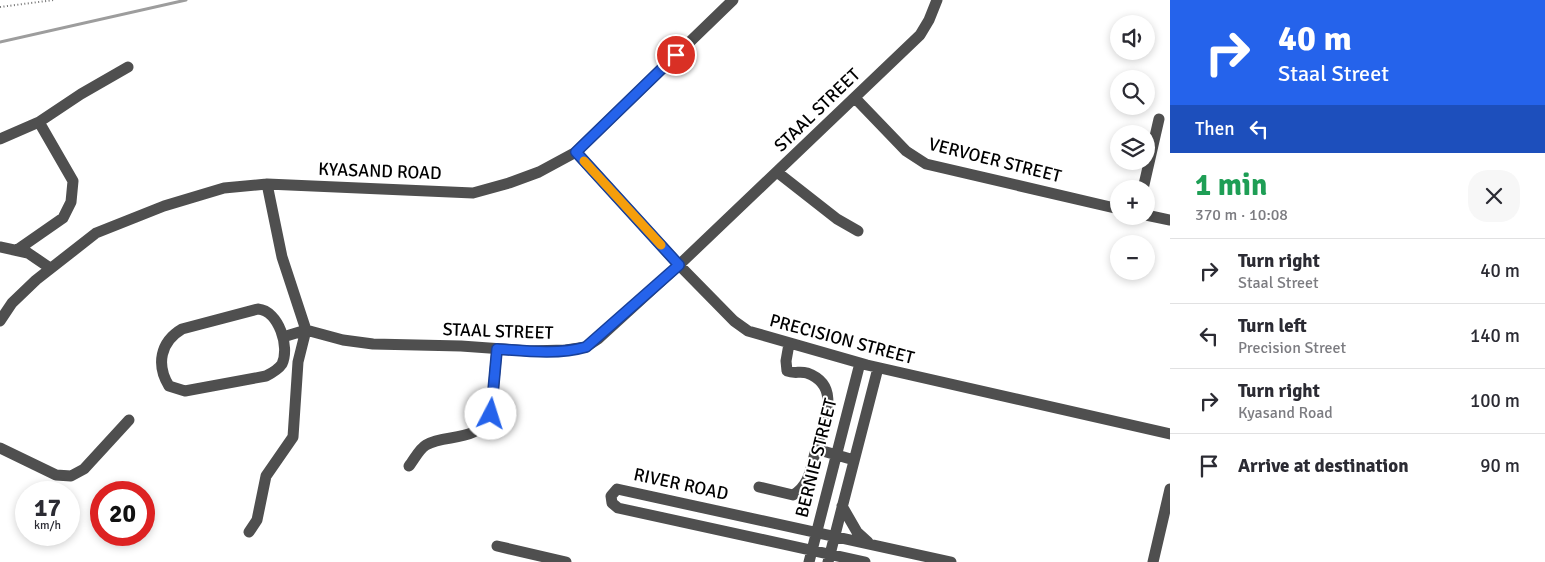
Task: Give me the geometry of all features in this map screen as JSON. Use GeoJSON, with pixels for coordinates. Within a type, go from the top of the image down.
{"type":"FeatureCollection","features":[{"type":"Feature","properties":{"kind":"street","name":"KYASAND ROAD"},"geometry":{"type":"LineString","coordinates":[[0,321],[12,303],[50,268],[91,236],[109,226],[164,206],[224,188],[267,184],[473,192],[531,175],[576,152],[733,0]]}},
{"type":"Feature","properties":{"kind":"street","name":"STAAL STREET"},"geometry":{"type":"LineString","coordinates":[[306,330],[357,343],[529,351],[566,350],[586,347],[679,265],[920,36],[937,0]]}},
{"type":"Feature","properties":{"kind":"street"},"geometry":{"type":"LineString","coordinates":[[0,139],[39,122],[81,94],[128,67]]}},
{"type":"Feature","properties":{"kind":"street","name":"VERVOER STREET"},"geometry":{"type":"LineString","coordinates":[[855,98],[906,151],[926,164],[1110,206]]}},
{"type":"Feature","properties":{"kind":"street"},"geometry":{"type":"LineString","coordinates":[[1145,180],[1159,119]]}},
{"type":"Feature","properties":{"kind":"street"},"geometry":{"type":"LineString","coordinates":[[17,250],[63,218],[68,210],[73,193],[72,178],[61,164],[39,122]]}},
{"type":"Feature","properties":{"kind":"street","name":"PRECISION STREET"},"geometry":{"type":"LineString","coordinates":[[576,152],[679,265],[734,321],[748,331],[878,368],[1170,434]]}},
{"type":"Feature","properties":{"kind":"street"},"geometry":{"type":"LineString","coordinates":[[777,172],[837,219],[858,231]]}},
{"type":"Feature","properties":{"kind":"street"},"geometry":{"type":"LineString","coordinates":[[249,532],[257,520],[266,476],[293,437],[298,362],[306,330],[282,257],[267,184]]}},
{"type":"Feature","properties":{"kind":"street"},"geometry":{"type":"LineString","coordinates":[[1155,217],[1170,220]]}},
{"type":"Feature","properties":{"kind":"street"},"geometry":{"type":"LineString","coordinates":[[0,247],[28,253],[50,268]]}},
{"type":"Feature","properties":{"kind":"street"},"geometry":{"type":"LineString","coordinates":[[258,309],[266,310],[276,320],[283,337],[281,365],[266,376],[185,391],[169,386],[164,379],[161,362],[162,354],[173,334],[182,329],[258,309]]}},
{"type":"Feature","properties":{"kind":"street"},"geometry":{"type":"LineString","coordinates":[[283,337],[306,330]]}},
{"type":"Feature","properties":{"kind":"street"},"geometry":{"type":"LineString","coordinates":[[759,488],[792,495],[807,482],[828,402],[828,391],[820,381],[808,374],[787,371],[786,361],[789,344]]}},
{"type":"Feature","properties":{"kind":"street"},"geometry":{"type":"LineString","coordinates":[[409,466],[428,444],[468,434],[488,420],[491,414],[497,349]]}},
{"type":"Feature","properties":{"kind":"street","name":"BERNIE STREET"},"geometry":{"type":"LineString","coordinates":[[809,562],[860,363]]}},
{"type":"Feature","properties":{"kind":"street","name":"BERNIE STREET"},"geometry":{"type":"LineString","coordinates":[[829,558],[878,368]]}},
{"type":"Feature","properties":{"kind":"street"},"geometry":{"type":"LineString","coordinates":[[0,448],[56,475],[72,476],[84,469],[129,420]]}},
{"type":"Feature","properties":{"kind":"street"},"geometry":{"type":"LineString","coordinates":[[816,449],[854,460]]}},
{"type":"Feature","properties":{"kind":"street","name":"RIVER ROAD"},"geometry":{"type":"LineString","coordinates":[[865,562],[829,558],[812,549],[803,549],[618,508],[612,503],[611,496],[617,489],[816,530],[951,562]]}},
{"type":"Feature","properties":{"kind":"street"},"geometry":{"type":"LineString","coordinates":[[1153,562],[1170,489]]}},
{"type":"Feature","properties":{"kind":"street"},"geometry":{"type":"LineString","coordinates":[[842,506],[857,532],[869,543]]}},
{"type":"Feature","properties":{"kind":"street"},"geometry":{"type":"LineString","coordinates":[[497,546],[566,562]]}},
{"type":"Feature","properties":{"kind":"path"},"geometry":{"type":"LineString","coordinates":[[0,7],[54,0]]}},
{"type":"Feature","properties":{"kind":"waterway"},"geometry":{"type":"LineString","coordinates":[[0,42],[186,0]]}},
{"type":"Feature","properties":{"kind":"slow traffic"},"geometry":{"type":"LineString","coordinates":[[584,161],[661,245]]}},
{"type":"Feature","properties":{"kind":"route"},"geometry":{"type":"LineString","coordinates":[[491,414],[497,349],[529,351],[566,350],[586,347],[679,265],[576,152],[676,55]]}}]}
